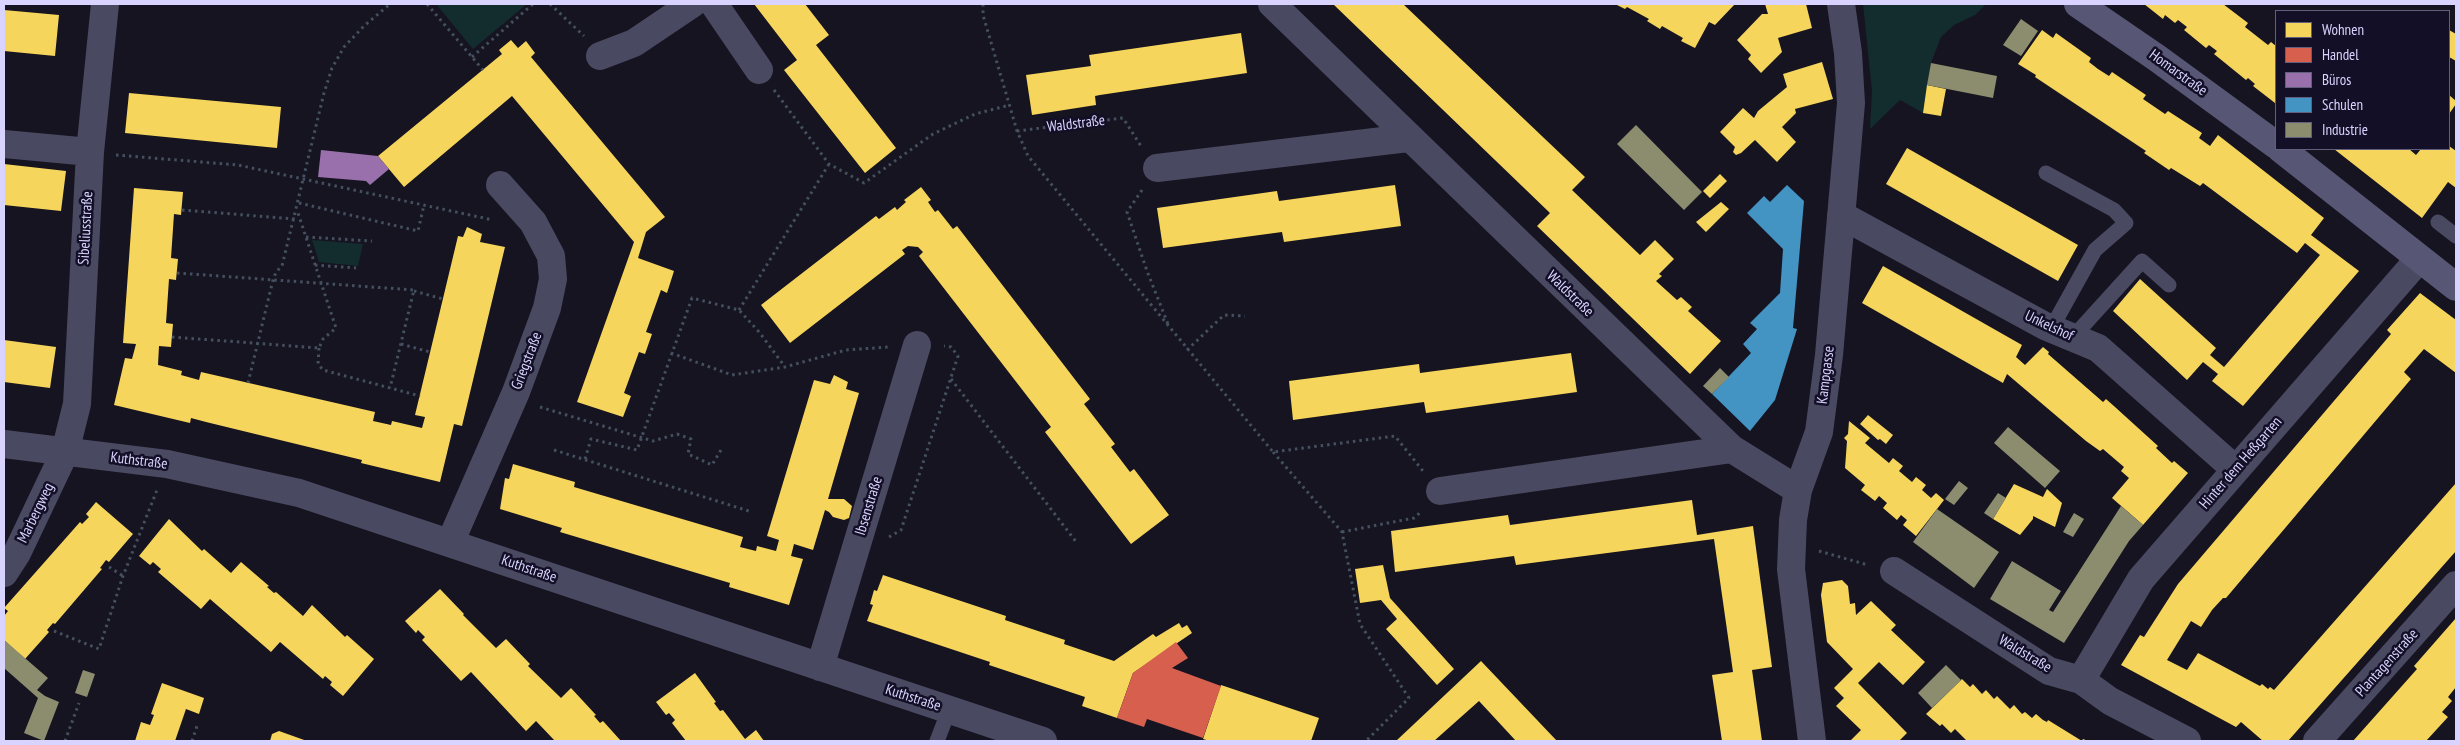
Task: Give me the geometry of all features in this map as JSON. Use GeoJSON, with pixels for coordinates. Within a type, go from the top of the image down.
{"type":"FeatureCollection","features":[{"type":"Feature","properties":{"kind":"street","name":"Sibeliusstraße"},"geometry":{"type":"LineString","coordinates":[[65,452],[77,404],[90,152],[105,4]]}},
{"type":"Feature","properties":{"kind":"street"},"geometry":{"type":"LineString","coordinates":[[600,56],[634,43],[692,4]]}},
{"type":"Feature","properties":{"kind":"street"},"geometry":{"type":"LineString","coordinates":[[714,4],[759,70]]}},
{"type":"Feature","properties":{"kind":"street","name":"Waldstraße"},"geometry":{"type":"LineString","coordinates":[[1272,4],[1408,138],[1732,449],[1798,490]]}},
{"type":"Feature","properties":{"kind":"street","name":"Kampgasse"},"geometry":{"type":"LineString","coordinates":[[1812,741],[1791,569],[1793,520],[1798,490],[1819,432],[1829,355],[1851,103],[1849,61],[1841,4]]}},
{"type":"Feature","properties":{"kind":"street","name":"Homarstraße"},"geometry":{"type":"LineString","coordinates":[[2078,4],[2157,58],[2275,144]]}},
{"type":"Feature","properties":{"kind":"street"},"geometry":{"type":"LineString","coordinates":[[1157,168],[1408,138]]}},
{"type":"Feature","properties":{"kind":"street"},"geometry":{"type":"LineString","coordinates":[[4,144],[90,152]]}},
{"type":"Feature","properties":{"kind":"street"},"geometry":{"type":"LineString","coordinates":[[2282,150],[2418,259],[2456,287]]}},
{"type":"Feature","properties":{"kind":"street","name":"Griegstraße"},"geometry":{"type":"LineString","coordinates":[[450,543],[513,398],[547,308],[553,279],[551,256],[533,222],[500,186]]}},
{"type":"Feature","properties":{"kind":"street","name":"Unkelshof"},"geometry":{"type":"LineString","coordinates":[[1840,215],[2062,333],[2098,348],[2235,469]]}},
{"type":"Feature","properties":{"kind":"street","name":"Hinter dem Heßgarten"},"geometry":{"type":"LineString","coordinates":[[2081,680],[2141,579],[2418,259]]}},
{"type":"Feature","properties":{"kind":"street","name":"Ibsenstraße"},"geometry":{"type":"LineString","coordinates":[[820,667],[917,345]]}},
{"type":"Feature","properties":{"kind":"street","name":"Kuthstraße"},"geometry":{"type":"LineString","coordinates":[[4,444],[167,464],[299,493],[1042,741]]}},
{"type":"Feature","properties":{"kind":"street"},"geometry":{"type":"LineString","coordinates":[[1440,491],[1732,449]]}},
{"type":"Feature","properties":{"kind":"street","name":"Marbergweg"},"geometry":{"type":"LineString","coordinates":[[4,573],[17,553],[65,452]]}},
{"type":"Feature","properties":{"kind":"street","name":"Waldstraße"},"geometry":{"type":"LineString","coordinates":[[1894,571],[2048,671],[2081,680],[2110,701],[2187,741]]}},
{"type":"Feature","properties":{"kind":"street","name":"Plantagenstraße"},"geometry":{"type":"LineString","coordinates":[[2317,741],[2456,585]]}},
{"type":"Feature","properties":{"kind":"lane"},"geometry":{"type":"LineString","coordinates":[[2046,173],[2114,210],[2126,223],[2095,250],[2062,333]]}},
{"type":"Feature","properties":{"kind":"lane"},"geometry":{"type":"LineString","coordinates":[[2438,222],[2456,236]]}},
{"type":"Feature","properties":{"kind":"lane"},"geometry":{"type":"LineString","coordinates":[[2062,333],[2142,262],[2169,285]]}},
{"type":"Feature","properties":{"kind":"lane"},"geometry":{"type":"LineString","coordinates":[[937,741],[949,710]]}},
{"type":"Feature","properties":{"kind":"path"},"geometry":{"type":"LineString","coordinates":[[248,383],[273,280],[276,272],[282,266],[295,219],[324,93],[332,68],[344,47],[364,26],[390,4]]}},
{"type":"Feature","properties":{"kind":"path"},"geometry":{"type":"LineString","coordinates":[[428,4],[483,70]]}},
{"type":"Feature","properties":{"kind":"path"},"geometry":{"type":"LineString","coordinates":[[472,57],[533,4]]}},
{"type":"Feature","properties":{"kind":"path"},"geometry":{"type":"LineString","coordinates":[[550,4],[592,45],[600,56]]}},
{"type":"Feature","properties":{"kind":"path"},"geometry":{"type":"LineString","coordinates":[[983,4],[984,15],[1017,131],[1028,156],[1187,350],[1342,532],[1360,624],[1409,698],[1366,741]]}},
{"type":"Feature","properties":{"kind":"path"},"geometry":{"type":"LineString","coordinates":[[759,70],[829,164],[864,183],[933,134],[975,114],[1010,105]]}},
{"type":"Feature","properties":{"kind":"path","name":"Waldstraße"},"geometry":{"type":"LineString","coordinates":[[1017,131],[1123,118],[1157,168]]}},
{"type":"Feature","properties":{"kind":"path"},"geometry":{"type":"LineString","coordinates":[[90,152],[238,165],[482,217],[539,234]]}},
{"type":"Feature","properties":{"kind":"path"},"geometry":{"type":"LineString","coordinates":[[739,310],[829,164]]}},
{"type":"Feature","properties":{"kind":"path"},"geometry":{"type":"LineString","coordinates":[[1157,168],[1127,212],[1169,327]]}},
{"type":"Feature","properties":{"kind":"path"},"geometry":{"type":"LineString","coordinates":[[299,203],[418,231],[424,205]]}},
{"type":"Feature","properties":{"kind":"path"},"geometry":{"type":"LineString","coordinates":[[182,210],[295,219]]}},
{"type":"Feature","properties":{"kind":"path"},"geometry":{"type":"LineString","coordinates":[[297,210],[336,328],[323,339],[319,348],[318,364],[323,370],[420,396]]}},
{"type":"Feature","properties":{"kind":"path"},"geometry":{"type":"LineString","coordinates":[[306,237],[372,241]]}},
{"type":"Feature","properties":{"kind":"path"},"geometry":{"type":"LineString","coordinates":[[315,265],[356,268]]}},
{"type":"Feature","properties":{"kind":"path"},"geometry":{"type":"LineString","coordinates":[[177,273],[414,291],[443,299]]}},
{"type":"Feature","properties":{"kind":"path"},"geometry":{"type":"LineString","coordinates":[[390,388],[414,291]]}},
{"type":"Feature","properties":{"kind":"path"},"geometry":{"type":"LineString","coordinates":[[585,459],[591,439],[637,450],[692,298],[739,310],[760,333],[785,368]]}},
{"type":"Feature","properties":{"kind":"path"},"geometry":{"type":"LineString","coordinates":[[1187,350],[1224,315],[1245,316]]}},
{"type":"Feature","properties":{"kind":"path"},"geometry":{"type":"LineString","coordinates":[[172,338],[319,348]]}},
{"type":"Feature","properties":{"kind":"path"},"geometry":{"type":"LineString","coordinates":[[401,344],[430,352]]}},
{"type":"Feature","properties":{"kind":"path"},"geometry":{"type":"LineString","coordinates":[[672,353],[732,375],[785,368],[846,350],[917,345],[951,347],[958,356],[901,530],[853,557]]}},
{"type":"Feature","properties":{"kind":"path"},"geometry":{"type":"LineString","coordinates":[[951,378],[1077,544]]}},
{"type":"Feature","properties":{"kind":"path"},"geometry":{"type":"LineString","coordinates":[[513,398],[653,441],[677,434],[691,439],[688,454],[712,465],[721,450]]}},
{"type":"Feature","properties":{"kind":"path"},"geometry":{"type":"LineString","coordinates":[[1273,452],[1394,436],[1440,491],[1414,518],[1342,532]]}},
{"type":"Feature","properties":{"kind":"path"},"geometry":{"type":"LineString","coordinates":[[554,450],[752,512]]}},
{"type":"Feature","properties":{"kind":"path"},"geometry":{"type":"LineString","coordinates":[[54,631],[100,649],[124,576],[167,464]]}},
{"type":"Feature","properties":{"kind":"path"},"geometry":{"type":"LineString","coordinates":[[1814,549],[1894,571]]}},
{"type":"Feature","properties":{"kind":"path"},"geometry":{"type":"LineString","coordinates":[[109,567],[124,576]]}},
{"type":"Feature","properties":{"kind":"path"},"geometry":{"type":"LineString","coordinates":[[65,741],[79,703]]}},
{"type":"Feature","properties":{"kind":"path"},"geometry":{"type":"LineString","coordinates":[[192,741],[198,723]]}},
{"type":"Feature","properties":{"kind":"green space"},"geometry":{"type":"Polygon","coordinates":[[[436,4],[527,4],[473,49],[436,4]]]}},
{"type":"Feature","properties":{"kind":"green space"},"geometry":{"type":"Polygon","coordinates":[[[1863,4],[1986,4],[1975,15],[1954,25],[1941,37],[1931,63],[1923,113],[1900,100],[1870,129],[1872,91],[1863,4]]]}},
{"type":"Feature","properties":{"kind":"green space"},"geometry":{"type":"Polygon","coordinates":[[[312,240],[363,244],[358,266],[319,262],[312,240]]]}},
{"type":"Feature","properties":{"kind":"building: Wohnen"},"geometry":{"type":"Polygon","coordinates":[[[754,4],[805,4],[829,35],[816,45],[896,148],[865,173],[784,70],[797,60],[754,4]]]}},
{"type":"Feature","properties":{"kind":"building: Wohnen"},"geometry":{"type":"Polygon","coordinates":[[[1333,4],[1403,4],[1585,177],[1572,190],[1640,255],[1655,240],[1674,259],[1659,274],[1662,276],[1656,281],[1677,300],[1681,297],[1692,307],[1688,311],[1721,341],[1690,374],[1537,226],[1550,213],[1333,4]]]}},
{"type":"Feature","properties":{"kind":"building: Wohnen"},"geometry":{"type":"Polygon","coordinates":[[[1615,4],[1735,4],[1715,25],[1709,22],[1695,48],[1681,41],[1683,38],[1662,26],[1660,29],[1647,21],[1649,19],[1627,7],[1625,9],[1615,4]]]}},
{"type":"Feature","properties":{"kind":"building: Wohnen"},"geometry":{"type":"Polygon","coordinates":[[[1765,4],[1806,4],[1812,28],[1778,38],[1782,52],[1761,73],[1748,59],[1751,55],[1737,40],[1762,14],[1768,14],[1765,4]]]}},
{"type":"Feature","properties":{"kind":"building: Wohnen"},"geometry":{"type":"Polygon","coordinates":[[[2144,4],[2223,4],[2248,23],[2245,27],[2268,45],[2271,42],[2275,45],[2275,103],[2253,86],[2255,84],[2248,78],[2246,80],[2214,54],[2217,51],[2209,45],[2206,48],[2184,30],[2187,27],[2178,20],[2175,23],[2165,15],[2163,19],[2144,4]]]}},
{"type":"Feature","properties":{"kind":"building: Wohnen"},"geometry":{"type":"Polygon","coordinates":[[[4,10],[59,15],[55,56],[4,51],[4,10]]]}},
{"type":"Feature","properties":{"kind":"building: Wohnen"},"geometry":{"type":"Polygon","coordinates":[[[2042,30],[2053,38],[2056,33],[2091,58],[2089,62],[2098,69],[2109,76],[2112,72],[2146,95],[2143,99],[2165,114],[2168,111],[2202,133],[2199,138],[2210,146],[2218,135],[2324,218],[2311,235],[2359,271],[2243,406],[2212,381],[2218,374],[2203,362],[2187,380],[2113,311],[2140,279],[2216,348],[2210,355],[2224,367],[2320,255],[2305,243],[2297,253],[2203,183],[2200,186],[2171,168],[2169,170],[2144,153],[2146,151],[2018,64],[2042,30]]]}},
{"type":"Feature","properties":{"kind":"building: Wohnen"},"geometry":{"type":"Polygon","coordinates":[[[2450,31],[2456,34],[2456,61],[2450,58],[2450,31]]]}},
{"type":"Feature","properties":{"kind":"building: Wohnen"},"geometry":{"type":"Polygon","coordinates":[[[1241,33],[1247,73],[1100,95],[1095,96],[1096,105],[1032,115],[1026,75],[1091,66],[1089,55],[1241,33]]]}},
{"type":"Feature","properties":{"kind":"building: Wohnen"},"geometry":{"type":"Polygon","coordinates":[[[511,40],[518,48],[526,41],[535,53],[531,57],[665,217],[646,232],[638,258],[674,271],[667,293],[661,290],[646,332],[652,334],[645,354],[639,352],[624,393],[631,396],[623,417],[577,402],[634,242],[512,96],[404,187],[378,156],[502,54],[499,50],[511,40]]]}},
{"type":"Feature","properties":{"kind":"building: Wohnen"},"geometry":{"type":"Polygon","coordinates":[[[1822,62],[1833,99],[1795,109],[1796,113],[1782,127],[1796,142],[1777,162],[1755,140],[1741,153],[1736,155],[1733,152],[1735,147],[1720,132],[1743,108],[1754,118],[1758,111],[1787,87],[1783,74],[1822,62]]]}},
{"type":"Feature","properties":{"kind":"building: Wohnen"},"geometry":{"type":"Polygon","coordinates":[[[1927,85],[1946,89],[1941,116],[1923,113],[1927,85]]]}},
{"type":"Feature","properties":{"kind":"building: Wohnen"},"geometry":{"type":"Polygon","coordinates":[[[129,93],[281,107],[277,148],[125,133],[129,93]]]}},
{"type":"Feature","properties":{"kind":"building: Wohnen"},"geometry":{"type":"Polygon","coordinates":[[[2450,96],[2456,101],[2450,113],[2450,96]]]}},
{"type":"Feature","properties":{"kind":"building: Wohnen"},"geometry":{"type":"Polygon","coordinates":[[[2450,147],[2456,151],[2456,188],[2448,182],[2422,218],[2335,150],[2410,150],[2416,155],[2420,150],[2450,150],[2450,147]]]}},
{"type":"Feature","properties":{"kind":"building: Wohnen"},"geometry":{"type":"Polygon","coordinates":[[[1907,148],[2078,245],[2058,281],[1886,184],[1907,148]]]}},
{"type":"Feature","properties":{"kind":"building: Wohnen"},"geometry":{"type":"Polygon","coordinates":[[[4,164],[66,171],[61,211],[4,205],[4,164]]]}},
{"type":"Feature","properties":{"kind":"building: Wohnen"},"geometry":{"type":"Polygon","coordinates":[[[1720,174],[1727,181],[1710,198],[1703,191],[1720,174]]]}},
{"type":"Feature","properties":{"kind":"building: Wohnen"},"geometry":{"type":"Polygon","coordinates":[[[1395,185],[1401,226],[1284,242],[1282,232],[1163,248],[1157,208],[1277,191],[1279,201],[1395,185]]]}},
{"type":"Feature","properties":{"kind":"building: Wohnen"},"geometry":{"type":"Polygon","coordinates":[[[921,187],[931,200],[928,202],[935,212],[938,210],[953,229],[957,226],[1090,399],[1084,404],[1115,444],[1111,447],[1130,472],[1134,469],[1169,515],[1131,544],[1045,432],[1051,427],[919,256],[923,252],[918,247],[908,246],[902,250],[905,254],[790,343],[761,305],[876,216],[879,219],[895,207],[897,210],[906,202],[904,200],[921,187]]]}},
{"type":"Feature","properties":{"kind":"building: Wohnen"},"geometry":{"type":"Polygon","coordinates":[[[134,188],[183,192],[181,215],[174,214],[171,258],[178,259],[176,280],[169,279],[166,323],[173,324],[171,347],[159,346],[158,365],[182,371],[181,375],[199,380],[201,372],[375,412],[373,421],[391,425],[392,421],[422,428],[425,417],[415,415],[458,236],[463,237],[467,227],[482,234],[480,242],[505,247],[462,426],[454,424],[440,482],[361,463],[362,460],[191,418],[190,423],[114,405],[125,358],[132,359],[136,344],[123,343],[134,188]]]}},
{"type":"Feature","properties":{"kind":"building: Wohnen"},"geometry":{"type":"Polygon","coordinates":[[[1721,202],[1729,209],[1706,232],[1696,222],[1721,202]]]}},
{"type":"Feature","properties":{"kind":"building: Wohnen"},"geometry":{"type":"Polygon","coordinates":[[[1883,266],[2022,345],[2016,357],[2025,365],[2043,347],[2049,352],[2048,354],[2103,402],[2106,399],[2115,407],[2158,446],[2156,448],[2172,463],[2174,461],[2188,473],[2143,525],[2112,498],[2129,478],[2121,471],[2124,467],[2103,449],[2100,451],[2086,441],[2007,374],[2003,383],[1862,303],[1883,266]]]}},
{"type":"Feature","properties":{"kind":"building: Wohnen"},"geometry":{"type":"Polygon","coordinates":[[[2420,293],[2456,320],[2456,373],[2424,349],[2404,372],[2411,379],[2226,598],[2223,598],[2212,610],[2201,627],[2191,621],[2167,660],[2187,670],[2198,653],[2260,686],[2262,684],[2268,689],[2270,687],[2274,690],[2456,483],[2456,551],[2288,741],[2263,741],[2241,722],[2236,727],[2121,665],[2140,635],[2144,637],[2178,584],[2391,334],[2387,330],[2420,293]]]}},
{"type":"Feature","properties":{"kind":"building: Wohnen"},"geometry":{"type":"Polygon","coordinates":[[[4,340],[56,347],[50,388],[4,382],[4,340]]]}},
{"type":"Feature","properties":{"kind":"building: Wohnen"},"geometry":{"type":"Polygon","coordinates":[[[1571,353],[1577,392],[1426,413],[1424,402],[1293,420],[1289,381],[1419,364],[1420,373],[1571,353]]]}},
{"type":"Feature","properties":{"kind":"building: Wohnen"},"geometry":{"type":"Polygon","coordinates":[[[834,375],[848,382],[846,389],[859,393],[828,499],[844,499],[852,506],[849,518],[844,520],[833,517],[825,510],[813,550],[794,544],[791,556],[803,559],[789,605],[729,587],[730,583],[560,532],[562,528],[500,509],[505,478],[509,479],[513,464],[575,482],[574,487],[743,537],[740,547],[756,551],[757,546],[776,551],[779,540],[767,536],[814,380],[830,384],[834,375]]]}},
{"type":"Feature","properties":{"kind":"building: Wohnen"},"geometry":{"type":"Polygon","coordinates":[[[1868,415],[1893,435],[1886,444],[1880,439],[1878,440],[1860,424],[1868,415]]]}},
{"type":"Feature","properties":{"kind":"building: Wohnen"},"geometry":{"type":"Polygon","coordinates":[[[1849,421],[1870,438],[1865,443],[1889,463],[1893,458],[1903,466],[1899,471],[1912,482],[1916,477],[1926,485],[1922,490],[1931,498],[1936,493],[1944,500],[1916,536],[1903,525],[1907,520],[1901,515],[1897,520],[1883,508],[1887,503],[1879,496],[1875,501],[1861,490],[1865,485],[1845,468],[1847,441],[1844,438],[1848,434],[1849,421]]]}},
{"type":"Feature","properties":{"kind":"building: Wohnen"},"geometry":{"type":"Polygon","coordinates":[[[2014,484],[2043,497],[2047,489],[2062,503],[2055,527],[2033,516],[2033,519],[2020,535],[1993,519],[2014,484]]]}},
{"type":"Feature","properties":{"kind":"building: Wohnen"},"geometry":{"type":"Polygon","coordinates":[[[1692,500],[1697,535],[1753,526],[1772,667],[1752,670],[1762,741],[1722,741],[1712,675],[1733,672],[1714,539],[1516,565],[1514,556],[1395,572],[1391,531],[1508,515],[1510,525],[1692,500]]]}},
{"type":"Feature","properties":{"kind":"building: Wohnen"},"geometry":{"type":"Polygon","coordinates":[[[96,502],[133,534],[109,562],[106,560],[100,568],[102,569],[55,624],[53,623],[47,630],[49,632],[25,659],[4,640],[4,616],[8,611],[4,608],[80,522],[82,524],[89,517],[86,514],[96,502]]]}},
{"type":"Feature","properties":{"kind":"building: Wohnen"},"geometry":{"type":"Polygon","coordinates":[[[169,519],[202,551],[204,549],[231,573],[241,562],[269,586],[267,587],[274,593],[276,592],[303,616],[312,605],[345,637],[347,635],[374,659],[343,696],[330,685],[332,682],[325,676],[323,679],[280,642],[271,652],[210,599],[201,609],[158,572],[161,569],[153,562],[150,565],[139,556],[169,519]]]}},
{"type":"Feature","properties":{"kind":"building: Wohnen"},"geometry":{"type":"Polygon","coordinates":[[[1383,565],[1390,598],[1454,669],[1437,685],[1386,629],[1397,619],[1381,600],[1360,603],[1355,569],[1383,565]]]}},
{"type":"Feature","properties":{"kind":"building: Wohnen"},"geometry":{"type":"Polygon","coordinates":[[[883,575],[1006,616],[1005,620],[1065,640],[1064,644],[1114,661],[1153,634],[1156,637],[1179,623],[1182,628],[1187,625],[1192,633],[1133,673],[1117,718],[1082,706],[1085,697],[989,665],[990,662],[867,621],[873,605],[870,604],[874,590],[877,591],[883,575]]]}},
{"type":"Feature","properties":{"kind":"building: Wohnen"},"geometry":{"type":"Polygon","coordinates":[[[1842,580],[1848,586],[1850,604],[1855,603],[1856,615],[1871,601],[1896,625],[1891,630],[1925,662],[1903,685],[1879,662],[1858,683],[1907,733],[1899,741],[1850,741],[1861,730],[1836,706],[1844,698],[1834,688],[1853,669],[1827,642],[1821,595],[1823,583],[1842,580]]]}},
{"type":"Feature","properties":{"kind":"building: Wohnen"},"geometry":{"type":"Polygon","coordinates":[[[440,589],[496,648],[506,639],[530,664],[528,666],[561,698],[571,688],[596,715],[594,716],[600,723],[603,721],[621,741],[555,741],[536,721],[526,731],[471,672],[461,681],[422,640],[425,637],[418,630],[416,633],[405,621],[440,589]]]}},
{"type":"Feature","properties":{"kind":"building: Wohnen"},"geometry":{"type":"Polygon","coordinates":[[[2456,618],[2456,687],[2448,697],[2452,701],[2442,712],[2448,717],[2426,741],[2353,741],[2417,669],[2414,666],[2456,618]]]}},
{"type":"Feature","properties":{"kind":"building: Wohnen"},"geometry":{"type":"Polygon","coordinates":[[[1481,661],[1557,741],[1516,741],[1479,701],[1434,741],[1396,741],[1481,661]]]}},
{"type":"Feature","properties":{"kind":"building: Wohnen"},"geometry":{"type":"Polygon","coordinates":[[[695,673],[716,702],[714,703],[720,711],[723,710],[745,739],[756,730],[764,741],[686,741],[672,723],[675,720],[669,713],[666,715],[656,702],[695,673]]]}},
{"type":"Feature","properties":{"kind":"building: Wohnen"},"geometry":{"type":"Polygon","coordinates":[[[1962,679],[1970,687],[1973,684],[1982,694],[1986,690],[1994,699],[1997,696],[2010,709],[2014,705],[2022,714],[2025,712],[2032,718],[2036,714],[2043,720],[2047,722],[2048,720],[2082,741],[1967,741],[1955,729],[1951,733],[1942,724],[1940,726],[1926,714],[1962,679]]]}},
{"type":"Feature","properties":{"kind":"building: Wohnen"},"geometry":{"type":"Polygon","coordinates":[[[162,683],[204,698],[199,714],[186,709],[175,741],[135,741],[141,722],[150,725],[154,715],[151,714],[162,683]]]}},
{"type":"Feature","properties":{"kind":"building: Wohnen"},"geometry":{"type":"Polygon","coordinates":[[[1221,685],[1319,718],[1311,741],[1210,741],[1203,739],[1221,685]]]}},
{"type":"Feature","properties":{"kind":"building: Wohnen"},"geometry":{"type":"Polygon","coordinates":[[[279,731],[307,741],[270,741],[272,734],[279,731]]]}},
{"type":"Feature","properties":{"kind":"building: Handel"},"geometry":{"type":"Polygon","coordinates":[[[1176,642],[1188,658],[1172,668],[1221,686],[1203,738],[1147,719],[1144,727],[1117,718],[1133,673],[1176,642]]]}},
{"type":"Feature","properties":{"kind":"building: Büros"},"geometry":{"type":"Polygon","coordinates":[[[321,150],[378,156],[389,169],[370,185],[366,181],[318,177],[321,150]]]}},
{"type":"Feature","properties":{"kind":"building: Schulen"},"geometry":{"type":"Polygon","coordinates":[[[1787,185],[1804,201],[1793,328],[1797,329],[1775,400],[1750,431],[1712,394],[1751,353],[1743,344],[1757,329],[1750,323],[1780,293],[1783,249],[1747,213],[1764,196],[1770,202],[1787,185]]]}},
{"type":"Feature","properties":{"kind":"building: Industrie"},"geometry":{"type":"Polygon","coordinates":[[[2021,19],[2038,31],[2021,56],[2003,45],[2021,19]]]}},
{"type":"Feature","properties":{"kind":"building: Industrie"},"geometry":{"type":"Polygon","coordinates":[[[1931,63],[1997,76],[1993,98],[1927,85],[1931,63]]]}},
{"type":"Feature","properties":{"kind":"building: Industrie"},"geometry":{"type":"Polygon","coordinates":[[[1636,125],[1702,192],[1684,210],[1617,144],[1636,125]]]}},
{"type":"Feature","properties":{"kind":"building: Industrie"},"geometry":{"type":"Polygon","coordinates":[[[1720,368],[1729,377],[1712,394],[1703,386],[1720,368]]]}},
{"type":"Feature","properties":{"kind":"building: Industrie"},"geometry":{"type":"Polygon","coordinates":[[[2008,427],[2060,471],[2045,488],[1994,443],[2008,427]]]}},
{"type":"Feature","properties":{"kind":"building: Industrie"},"geometry":{"type":"Polygon","coordinates":[[[1959,481],[1968,488],[1954,505],[1945,499],[1959,481]]]}},
{"type":"Feature","properties":{"kind":"building: Industrie"},"geometry":{"type":"Polygon","coordinates":[[[1998,493],[2006,498],[1993,519],[1984,513],[1998,493]]]}},
{"type":"Feature","properties":{"kind":"building: Industrie"},"geometry":{"type":"Polygon","coordinates":[[[2121,506],[2143,525],[2129,541],[2064,643],[1990,599],[2012,561],[2061,591],[2049,610],[2053,612],[2121,506]]]}},
{"type":"Feature","properties":{"kind":"building: Industrie"},"geometry":{"type":"Polygon","coordinates":[[[1937,509],[1999,552],[1974,588],[1913,542],[1937,509]]]}},
{"type":"Feature","properties":{"kind":"building: Industrie"},"geometry":{"type":"Polygon","coordinates":[[[2074,513],[2084,519],[2073,537],[2063,532],[2074,513]]]}},
{"type":"Feature","properties":{"kind":"building: Industrie"},"geometry":{"type":"Polygon","coordinates":[[[4,640],[48,678],[37,690],[59,702],[44,741],[24,733],[38,698],[4,668],[4,640]]]}},
{"type":"Feature","properties":{"kind":"building: Industrie"},"geometry":{"type":"Polygon","coordinates":[[[1946,665],[1961,680],[1932,708],[1918,693],[1946,665]]]}},
{"type":"Feature","properties":{"kind":"building: Industrie"},"geometry":{"type":"Polygon","coordinates":[[[83,670],[95,674],[87,697],[75,693],[83,670]]]}}]}
